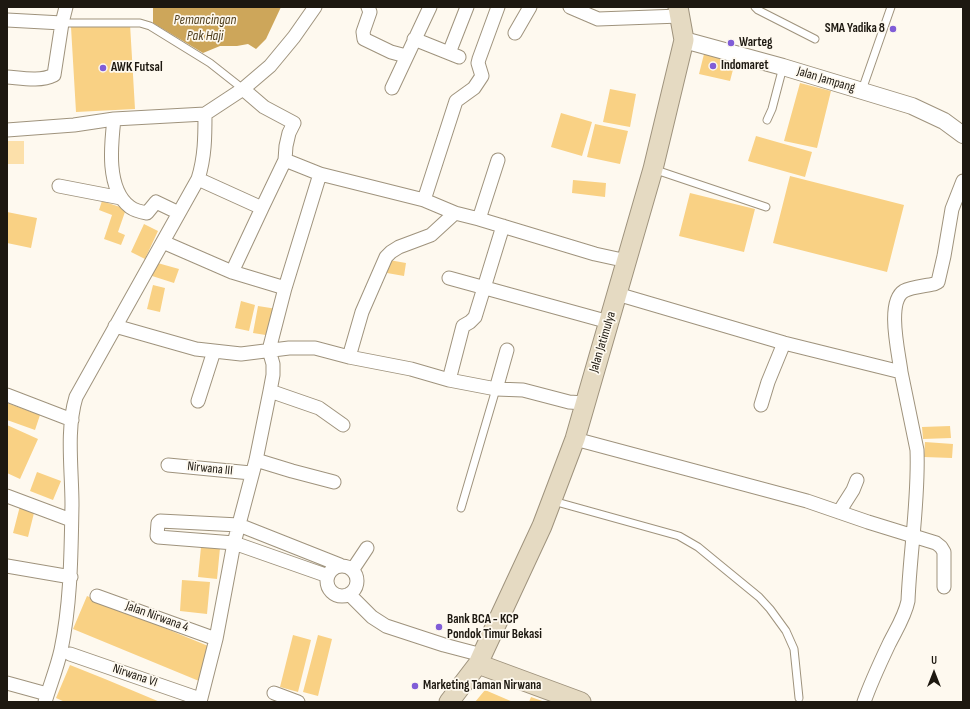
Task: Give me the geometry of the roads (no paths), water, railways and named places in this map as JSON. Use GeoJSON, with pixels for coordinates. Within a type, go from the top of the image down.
{"type":"FeatureCollection","features":[{"type":"Feature","properties":{"kind":"main road","name":"Jalan Jatimulya"},"geometry":{"type":"LineString","coordinates":[[449,702],[480,659],[542,526],[575,439],[627,261],[652,169],[684,40],[679,11]]}},
{"type":"Feature","properties":{"kind":"main road"},"geometry":{"type":"LineString","coordinates":[[480,659],[581,702]]}},
{"type":"Feature","properties":{"kind":"street"},"geometry":{"type":"LineString","coordinates":[[7,77],[40,79],[48,78],[54,75],[66,7]]}},
{"type":"Feature","properties":{"kind":"street"},"geometry":{"type":"LineString","coordinates":[[7,130],[74,125],[114,119],[205,114],[243,90],[270,66],[294,37],[315,7]]}},
{"type":"Feature","properties":{"kind":"street"},"geometry":{"type":"LineString","coordinates":[[368,7],[370,12],[363,32],[364,39],[391,52],[406,56]]}},
{"type":"Feature","properties":{"kind":"street"},"geometry":{"type":"LineString","coordinates":[[392,88],[430,7]]}},
{"type":"Feature","properties":{"kind":"street"},"geometry":{"type":"LineString","coordinates":[[414,39],[454,55],[467,7]]}},
{"type":"Feature","properties":{"kind":"street"},"geometry":{"type":"LineString","coordinates":[[424,200],[456,101],[474,88],[482,76],[478,63],[498,7]]}},
{"type":"Feature","properties":{"kind":"street"},"geometry":{"type":"LineString","coordinates":[[515,33],[530,7]]}},
{"type":"Feature","properties":{"kind":"street"},"geometry":{"type":"LineString","coordinates":[[570,7],[598,19],[679,11]]}},
{"type":"Feature","properties":{"kind":"street"},"geometry":{"type":"LineString","coordinates":[[7,20],[62,23]]}},
{"type":"Feature","properties":{"kind":"street","name":"Jalan Jampang"},"geometry":{"type":"LineString","coordinates":[[684,40],[783,67],[912,106],[944,121],[963,135]]}},
{"type":"Feature","properties":{"kind":"street"},"geometry":{"type":"LineString","coordinates":[[232,272],[285,160],[289,133],[294,123],[264,107],[243,90]]}},
{"type":"Feature","properties":{"kind":"street"},"geometry":{"type":"LineString","coordinates":[[7,683],[46,698],[61,652],[71,577],[73,407],[76,397],[198,179],[205,149],[205,114]]}},
{"type":"Feature","properties":{"kind":"street"},"geometry":{"type":"LineString","coordinates":[[114,119],[111,140],[111,160],[114,180],[121,198],[130,208],[147,213],[156,202],[179,213]]}},
{"type":"Feature","properties":{"kind":"street"},"geometry":{"type":"LineString","coordinates":[[285,160],[320,174],[424,200],[455,213],[479,218],[595,254],[627,261]]}},
{"type":"Feature","properties":{"kind":"street"},"geometry":{"type":"LineString","coordinates":[[479,218],[498,160]]}},
{"type":"Feature","properties":{"kind":"street"},"geometry":{"type":"LineString","coordinates":[[200,700],[216,639],[234,544],[251,473],[256,460],[270,391],[273,375],[273,364],[269,350],[285,288],[320,174]]}},
{"type":"Feature","properties":{"kind":"street"},"geometry":{"type":"LineString","coordinates":[[198,179],[262,208]]}},
{"type":"Feature","properties":{"kind":"street"},"geometry":{"type":"LineString","coordinates":[[864,702],[906,608],[917,489],[917,450],[901,372],[895,326],[895,302],[904,290],[938,282],[952,209],[963,181]]}},
{"type":"Feature","properties":{"kind":"street"},"geometry":{"type":"LineString","coordinates":[[59,186],[121,198]]}},
{"type":"Feature","properties":{"kind":"street"},"geometry":{"type":"LineString","coordinates":[[349,357],[362,312],[386,257],[399,247],[431,235],[455,213]]}},
{"type":"Feature","properties":{"kind":"street"},"geometry":{"type":"LineString","coordinates":[[449,380],[463,326],[476,317],[504,226]]}},
{"type":"Feature","properties":{"kind":"street"},"geometry":{"type":"LineString","coordinates":[[163,242],[232,272],[285,288]]}},
{"type":"Feature","properties":{"kind":"street"},"geometry":{"type":"LineString","coordinates":[[449,278],[609,322]]}},
{"type":"Feature","properties":{"kind":"street"},"geometry":{"type":"LineString","coordinates":[[617,294],[784,343],[901,372]]}},
{"type":"Feature","properties":{"kind":"street"},"geometry":{"type":"LineString","coordinates":[[115,326],[196,349],[241,354],[289,348],[315,348],[349,357],[411,369],[449,380],[496,389],[523,390],[569,402],[584,404]]}},
{"type":"Feature","properties":{"kind":"street"},"geometry":{"type":"LineString","coordinates":[[761,405],[768,382],[784,343]]}},
{"type":"Feature","properties":{"kind":"street"},"geometry":{"type":"LineString","coordinates":[[496,389],[508,350]]}},
{"type":"Feature","properties":{"kind":"street"},"geometry":{"type":"LineString","coordinates":[[198,401],[214,351]]}},
{"type":"Feature","properties":{"kind":"street"},"geometry":{"type":"LineString","coordinates":[[270,391],[319,408],[343,425]]}},
{"type":"Feature","properties":{"kind":"street"},"geometry":{"type":"LineString","coordinates":[[7,395],[72,420]]}},
{"type":"Feature","properties":{"kind":"street"},"geometry":{"type":"LineString","coordinates":[[575,439],[807,501],[936,544],[941,547],[944,552],[944,587]]}},
{"type":"Feature","properties":{"kind":"street"},"geometry":{"type":"LineString","coordinates":[[256,460],[334,482]]}},
{"type":"Feature","properties":{"kind":"street","name":"Nirwana III"},"geometry":{"type":"LineString","coordinates":[[168,465],[251,473]]}},
{"type":"Feature","properties":{"kind":"street"},"geometry":{"type":"LineString","coordinates":[[839,512],[857,480]]}},
{"type":"Feature","properties":{"kind":"street"},"geometry":{"type":"LineString","coordinates":[[7,496],[71,520]]}},
{"type":"Feature","properties":{"kind":"street"},"geometry":{"type":"LineString","coordinates":[[328,576],[234,544],[158,537],[158,523],[160,521],[239,526],[347,567],[357,575],[358,583],[355,590],[349,594],[341,596],[334,594],[328,588],[328,576],[332,569],[347,567],[367,548]]}},
{"type":"Feature","properties":{"kind":"street"},"geometry":{"type":"LineString","coordinates":[[7,566],[71,577]]}},
{"type":"Feature","properties":{"kind":"street"},"geometry":{"type":"LineString","coordinates":[[349,594],[372,617],[386,626],[444,645],[480,659]]}},
{"type":"Feature","properties":{"kind":"street","name":"Jalan Nirwana 4"},"geometry":{"type":"LineString","coordinates":[[97,596],[216,639]]}},
{"type":"Feature","properties":{"kind":"street","name":"Nirwana VI"},"geometry":{"type":"LineString","coordinates":[[70,654],[200,700]]}},
{"type":"Feature","properties":{"kind":"street"},"geometry":{"type":"LineString","coordinates":[[274,693],[298,702]]}},
{"type":"Feature","properties":{"kind":"lane"},"geometry":{"type":"LineString","coordinates":[[755,7],[758,10],[815,39]]}},
{"type":"Feature","properties":{"kind":"lane"},"geometry":{"type":"LineString","coordinates":[[862,90],[890,7]]}},
{"type":"Feature","properties":{"kind":"lane"},"geometry":{"type":"LineString","coordinates":[[62,23],[140,23],[150,26],[210,63],[243,90]]}},
{"type":"Feature","properties":{"kind":"lane"},"geometry":{"type":"LineString","coordinates":[[767,120],[772,109],[783,67]]}},
{"type":"Feature","properties":{"kind":"lane"},"geometry":{"type":"LineString","coordinates":[[652,169],[766,207]]}},
{"type":"Feature","properties":{"kind":"lane"},"geometry":{"type":"LineString","coordinates":[[462,508],[496,389]]}},
{"type":"Feature","properties":{"kind":"lane"},"geometry":{"type":"LineString","coordinates":[[552,501],[679,536],[698,547],[759,597],[786,631],[794,649],[800,698]]}},
{"type":"Feature","properties":{"kind":"water","name":"Pemancingan Pak Haji"},"geometry":{"type":"Polygon","coordinates":[[[153,7],[281,7],[266,39],[256,49],[248,44],[237,46],[220,46],[203,53],[153,23],[153,7]]]}},
{"type":"Feature","properties":{"kind":"place","name":"SMA Yadika 8"},"geometry":{"type":"Point","coordinates":[893,29]}},
{"type":"Feature","properties":{"kind":"place","name":"Warteg"},"geometry":{"type":"Point","coordinates":[731,43]}},
{"type":"Feature","properties":{"kind":"place","name":"Indomaret"},"geometry":{"type":"Point","coordinates":[713,66]}},
{"type":"Feature","properties":{"kind":"place","name":"AWK Futsal"},"geometry":{"type":"Point","coordinates":[103,68]}},
{"type":"Feature","properties":{"kind":"place","name":"Bank BCA - KCP Pondok Timur Bekasi"},"geometry":{"type":"Point","coordinates":[439,627]}},
{"type":"Feature","properties":{"kind":"place","name":"Marketing Taman Nirwana"},"geometry":{"type":"Point","coordinates":[415,686]}}]}
